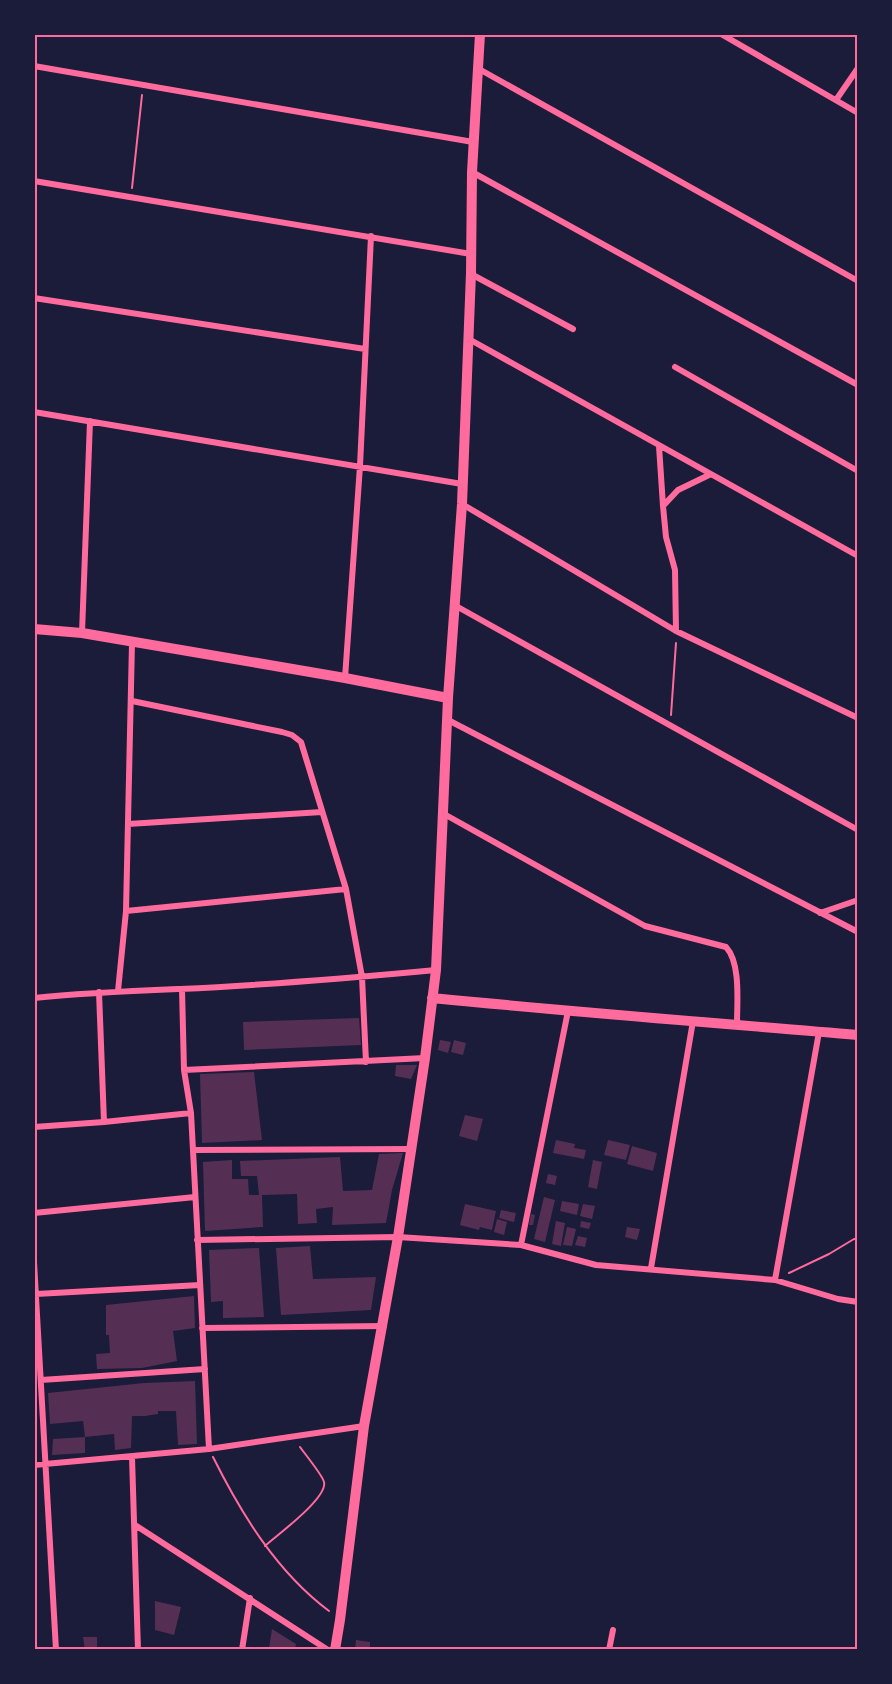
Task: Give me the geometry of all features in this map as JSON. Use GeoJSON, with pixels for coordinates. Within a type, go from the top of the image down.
{"type":"FeatureCollection","features":[{"type":"Feature","properties":{"kind":"street"},"geometry":{"type":"LineString","coordinates":[[334,1650],[340,1620],[364,1426],[399,1237],[436,970],[448,698],[462,504],[471,273],[473,142],[480,34]]}},
{"type":"Feature","properties":{"kind":"street"},"geometry":{"type":"LineString","coordinates":[[721,34],[858,112]]}},
{"type":"Feature","properties":{"kind":"street"},"geometry":{"type":"LineString","coordinates":[[34,66],[473,142]]}},
{"type":"Feature","properties":{"kind":"street"},"geometry":{"type":"LineString","coordinates":[[836,100],[858,68]]}},
{"type":"Feature","properties":{"kind":"street"},"geometry":{"type":"LineString","coordinates":[[479,69],[858,281]]}},
{"type":"Feature","properties":{"kind":"street"},"geometry":{"type":"LineString","coordinates":[[472,172],[858,385]]}},
{"type":"Feature","properties":{"kind":"street"},"geometry":{"type":"LineString","coordinates":[[34,181],[131,195],[471,254]]}},
{"type":"Feature","properties":{"kind":"street"},"geometry":{"type":"LineString","coordinates":[[345,678],[360,466],[371,236]]}},
{"type":"Feature","properties":{"kind":"street"},"geometry":{"type":"LineString","coordinates":[[471,273],[573,329]]}},
{"type":"Feature","properties":{"kind":"street"},"geometry":{"type":"LineString","coordinates":[[34,298],[365,349]]}},
{"type":"Feature","properties":{"kind":"street"},"geometry":{"type":"LineString","coordinates":[[467,337],[858,556]]}},
{"type":"Feature","properties":{"kind":"street"},"geometry":{"type":"LineString","coordinates":[[675,367],[858,471]]}},
{"type":"Feature","properties":{"kind":"street"},"geometry":{"type":"LineString","coordinates":[[34,412],[462,484]]}},
{"type":"Feature","properties":{"kind":"street"},"geometry":{"type":"LineString","coordinates":[[82,633],[90,421]]}},
{"type":"Feature","properties":{"kind":"street"},"geometry":{"type":"LineString","coordinates":[[659,446],[666,537],[675,570],[676,631]]}},
{"type":"Feature","properties":{"kind":"street"},"geometry":{"type":"LineString","coordinates":[[663,506],[678,490],[710,475]]}},
{"type":"Feature","properties":{"kind":"street"},"geometry":{"type":"LineString","coordinates":[[462,504],[676,631],[858,718]]}},
{"type":"Feature","properties":{"kind":"street"},"geometry":{"type":"LineString","coordinates":[[456,606],[858,830]]}},
{"type":"Feature","properties":{"kind":"street"},"geometry":{"type":"LineString","coordinates":[[34,629],[82,633],[448,698]]}},
{"type":"Feature","properties":{"kind":"street"},"geometry":{"type":"LineString","coordinates":[[118,991],[126,911],[132,643]]}},
{"type":"Feature","properties":{"kind":"street"},"geometry":{"type":"LineString","coordinates":[[132,701],[292,735],[298,739],[303,747],[346,888],[362,977],[366,1062]]}},
{"type":"Feature","properties":{"kind":"street"},"geometry":{"type":"LineString","coordinates":[[447,720],[858,932]]}},
{"type":"Feature","properties":{"kind":"street"},"geometry":{"type":"LineString","coordinates":[[128,824],[322,812]]}},
{"type":"Feature","properties":{"kind":"street"},"geometry":{"type":"LineString","coordinates":[[444,814],[645,926],[726,947],[733,957],[736,973],[737,1024]]}},
{"type":"Feature","properties":{"kind":"street"},"geometry":{"type":"LineString","coordinates":[[126,911],[346,888]]}},
{"type":"Feature","properties":{"kind":"street"},"geometry":{"type":"LineString","coordinates":[[820,913],[858,900]]}},
{"type":"Feature","properties":{"kind":"street"},"geometry":{"type":"LineString","coordinates":[[34,998],[99,992],[362,977],[436,970]]}},
{"type":"Feature","properties":{"kind":"street"},"geometry":{"type":"LineString","coordinates":[[182,989],[184,1070],[191,1113],[209,1449]]}},
{"type":"Feature","properties":{"kind":"street"},"geometry":{"type":"LineString","coordinates":[[99,992],[104,1122]]}},
{"type":"Feature","properties":{"kind":"street"},"geometry":{"type":"LineString","coordinates":[[432,998],[858,1035]]}},
{"type":"Feature","properties":{"kind":"street"},"geometry":{"type":"LineString","coordinates":[[522,1245],[568,1011]]}},
{"type":"Feature","properties":{"kind":"street"},"geometry":{"type":"LineString","coordinates":[[651,1268],[693,1021]]}},
{"type":"Feature","properties":{"kind":"street"},"geometry":{"type":"LineString","coordinates":[[776,1280],[819,1032]]}},
{"type":"Feature","properties":{"kind":"street"},"geometry":{"type":"LineString","coordinates":[[184,1070],[425,1058]]}},
{"type":"Feature","properties":{"kind":"street"},"geometry":{"type":"LineString","coordinates":[[34,1127],[191,1113]]}},
{"type":"Feature","properties":{"kind":"street"},"geometry":{"type":"LineString","coordinates":[[193,1150],[412,1149]]}},
{"type":"Feature","properties":{"kind":"street"},"geometry":{"type":"LineString","coordinates":[[34,1213],[195,1197]]}},
{"type":"Feature","properties":{"kind":"street"},"geometry":{"type":"LineString","coordinates":[[197,1240],[399,1237],[522,1245],[596,1264],[776,1280],[838,1299],[858,1302]]}},
{"type":"Feature","properties":{"kind":"street"},"geometry":{"type":"LineString","coordinates":[[34,1262],[56,1650]]}},
{"type":"Feature","properties":{"kind":"street"},"geometry":{"type":"LineString","coordinates":[[36,1294],[200,1285]]}},
{"type":"Feature","properties":{"kind":"street"},"geometry":{"type":"LineString","coordinates":[[202,1328],[384,1326]]}},
{"type":"Feature","properties":{"kind":"street"},"geometry":{"type":"LineString","coordinates":[[41,1380],[205,1369]]}},
{"type":"Feature","properties":{"kind":"street"},"geometry":{"type":"LineString","coordinates":[[34,1465],[209,1449],[364,1426]]}},
{"type":"Feature","properties":{"kind":"street"},"geometry":{"type":"LineString","coordinates":[[132,1457],[138,1650]]}},
{"type":"Feature","properties":{"kind":"street"},"geometry":{"type":"LineString","coordinates":[[135,1525],[328,1650]]}},
{"type":"Feature","properties":{"kind":"street"},"geometry":{"type":"LineString","coordinates":[[242,1650],[250,1598]]}},
{"type":"Feature","properties":{"kind":"street"},"geometry":{"type":"LineString","coordinates":[[609,1650],[613,1630]]}},
{"type":"Feature","properties":{"kind":"path"},"geometry":{"type":"LineString","coordinates":[[131,195],[143,84]]}},
{"type":"Feature","properties":{"kind":"path"},"geometry":{"type":"LineString","coordinates":[[670,727],[676,631]]}},
{"type":"Feature","properties":{"kind":"path"},"geometry":{"type":"LineString","coordinates":[[776,1280],[858,1239]]}},
{"type":"Feature","properties":{"kind":"path"},"geometry":{"type":"LineString","coordinates":[[264,1546],[324,1491],[324,1481],[294,1437]]}},
{"type":"Feature","properties":{"kind":"path"},"geometry":{"type":"LineString","coordinates":[[209,1449],[264,1546],[309,1596],[340,1620]]}},
{"type":"Feature","properties":{"kind":"building"},"geometry":{"type":"Polygon","coordinates":[[[359,1018],[361,1045],[244,1050],[243,1022],[359,1018]]]}},
{"type":"Feature","properties":{"kind":"building"},"geometry":{"type":"Polygon","coordinates":[[[440,1040],[451,1042],[448,1053],[438,1050],[440,1040]]]}},
{"type":"Feature","properties":{"kind":"building"},"geometry":{"type":"Polygon","coordinates":[[[454,1040],[466,1043],[463,1055],[451,1052],[454,1040]]]}},
{"type":"Feature","properties":{"kind":"building"},"geometry":{"type":"Polygon","coordinates":[[[396,1065],[417,1065],[411,1079],[395,1076],[396,1065]]]}},
{"type":"Feature","properties":{"kind":"building"},"geometry":{"type":"Polygon","coordinates":[[[254,1072],[262,1140],[202,1143],[200,1074],[254,1072]]]}},
{"type":"Feature","properties":{"kind":"building"},"geometry":{"type":"Polygon","coordinates":[[[465,1115],[483,1119],[477,1141],[459,1136],[465,1115]]]}},
{"type":"Feature","properties":{"kind":"building"},"geometry":{"type":"Polygon","coordinates":[[[556,1140],[575,1144],[574,1148],[586,1150],[584,1159],[553,1153],[556,1140]]]}},
{"type":"Feature","properties":{"kind":"building"},"geometry":{"type":"Polygon","coordinates":[[[608,1140],[630,1145],[626,1160],[604,1155],[608,1140]]]}},
{"type":"Feature","properties":{"kind":"building"},"geometry":{"type":"Polygon","coordinates":[[[632,1146],[657,1153],[653,1171],[627,1164],[632,1146]]]}},
{"type":"Feature","properties":{"kind":"building"},"geometry":{"type":"Polygon","coordinates":[[[403,1153],[392,1190],[386,1223],[332,1225],[333,1207],[316,1209],[317,1223],[298,1224],[297,1194],[262,1195],[263,1227],[205,1231],[203,1162],[232,1160],[232,1179],[248,1179],[249,1195],[259,1195],[257,1176],[241,1176],[240,1161],[340,1157],[343,1191],[372,1190],[379,1154],[403,1153]]]}},
{"type":"Feature","properties":{"kind":"building"},"geometry":{"type":"Polygon","coordinates":[[[593,1160],[602,1162],[597,1189],[588,1187],[593,1160]]]}},
{"type":"Feature","properties":{"kind":"building"},"geometry":{"type":"Polygon","coordinates":[[[548,1174],[557,1176],[555,1185],[546,1183],[548,1174]]]}},
{"type":"Feature","properties":{"kind":"building"},"geometry":{"type":"Polygon","coordinates":[[[544,1197],[555,1200],[545,1242],[534,1239],[544,1197]]]}},
{"type":"Feature","properties":{"kind":"building"},"geometry":{"type":"Polygon","coordinates":[[[562,1201],[579,1204],[577,1215],[560,1211],[562,1201]]]}},
{"type":"Feature","properties":{"kind":"building"},"geometry":{"type":"Polygon","coordinates":[[[465,1204],[496,1211],[492,1230],[480,1227],[479,1230],[460,1225],[465,1204]]]}},
{"type":"Feature","properties":{"kind":"building"},"geometry":{"type":"Polygon","coordinates":[[[583,1204],[595,1206],[592,1219],[580,1216],[583,1204]]]}},
{"type":"Feature","properties":{"kind":"building"},"geometry":{"type":"Polygon","coordinates":[[[501,1210],[516,1213],[514,1222],[499,1218],[501,1210]]]}},
{"type":"Feature","properties":{"kind":"building"},"geometry":{"type":"Polygon","coordinates":[[[531,1214],[535,1215],[533,1225],[529,1225],[531,1214]]]}},
{"type":"Feature","properties":{"kind":"building"},"geometry":{"type":"Polygon","coordinates":[[[497,1219],[507,1222],[504,1235],[494,1232],[497,1219]]]}},
{"type":"Feature","properties":{"kind":"building"},"geometry":{"type":"Polygon","coordinates":[[[556,1221],[565,1223],[561,1246],[552,1244],[556,1221]]]}},
{"type":"Feature","properties":{"kind":"building"},"geometry":{"type":"Polygon","coordinates":[[[581,1221],[591,1223],[589,1229],[580,1227],[581,1221]]]}},
{"type":"Feature","properties":{"kind":"building"},"geometry":{"type":"Polygon","coordinates":[[[567,1227],[576,1229],[572,1246],[563,1245],[567,1227]]]}},
{"type":"Feature","properties":{"kind":"building"},"geometry":{"type":"Polygon","coordinates":[[[627,1227],[640,1229],[637,1240],[625,1237],[627,1227]]]}},
{"type":"Feature","properties":{"kind":"building"},"geometry":{"type":"Polygon","coordinates":[[[578,1236],[587,1238],[585,1247],[575,1245],[578,1236]]]}},
{"type":"Feature","properties":{"kind":"building"},"geometry":{"type":"Polygon","coordinates":[[[310,1246],[313,1279],[376,1277],[371,1310],[281,1315],[276,1248],[310,1246]]]}},
{"type":"Feature","properties":{"kind":"building"},"geometry":{"type":"Polygon","coordinates":[[[259,1248],[264,1317],[223,1318],[223,1301],[211,1302],[209,1250],[259,1248]]]}},
{"type":"Feature","properties":{"kind":"building"},"geometry":{"type":"Polygon","coordinates":[[[194,1296],[195,1328],[173,1331],[177,1361],[142,1368],[97,1369],[96,1354],[110,1353],[109,1335],[106,1335],[106,1305],[194,1296]]]}},
{"type":"Feature","properties":{"kind":"building"},"geometry":{"type":"Polygon","coordinates":[[[195,1381],[197,1444],[178,1445],[176,1411],[158,1411],[158,1414],[132,1416],[131,1448],[115,1450],[114,1434],[85,1437],[83,1421],[50,1424],[48,1393],[144,1383],[195,1381]]]}},
{"type":"Feature","properties":{"kind":"building"},"geometry":{"type":"Polygon","coordinates":[[[85,1437],[85,1453],[52,1455],[53,1439],[85,1437]]]}},
{"type":"Feature","properties":{"kind":"building"},"geometry":{"type":"Polygon","coordinates":[[[155,1601],[181,1607],[174,1635],[155,1630],[155,1601]]]}},
{"type":"Feature","properties":{"kind":"building"},"geometry":{"type":"Polygon","coordinates":[[[272,1629],[296,1644],[295,1650],[269,1648],[272,1629]]]}},
{"type":"Feature","properties":{"kind":"building"},"geometry":{"type":"Polygon","coordinates":[[[83,1637],[97,1637],[97,1650],[85,1650],[83,1637]]]}},
{"type":"Feature","properties":{"kind":"building"},"geometry":{"type":"Polygon","coordinates":[[[356,1640],[370,1642],[370,1650],[355,1650],[356,1640]]]}}]}
